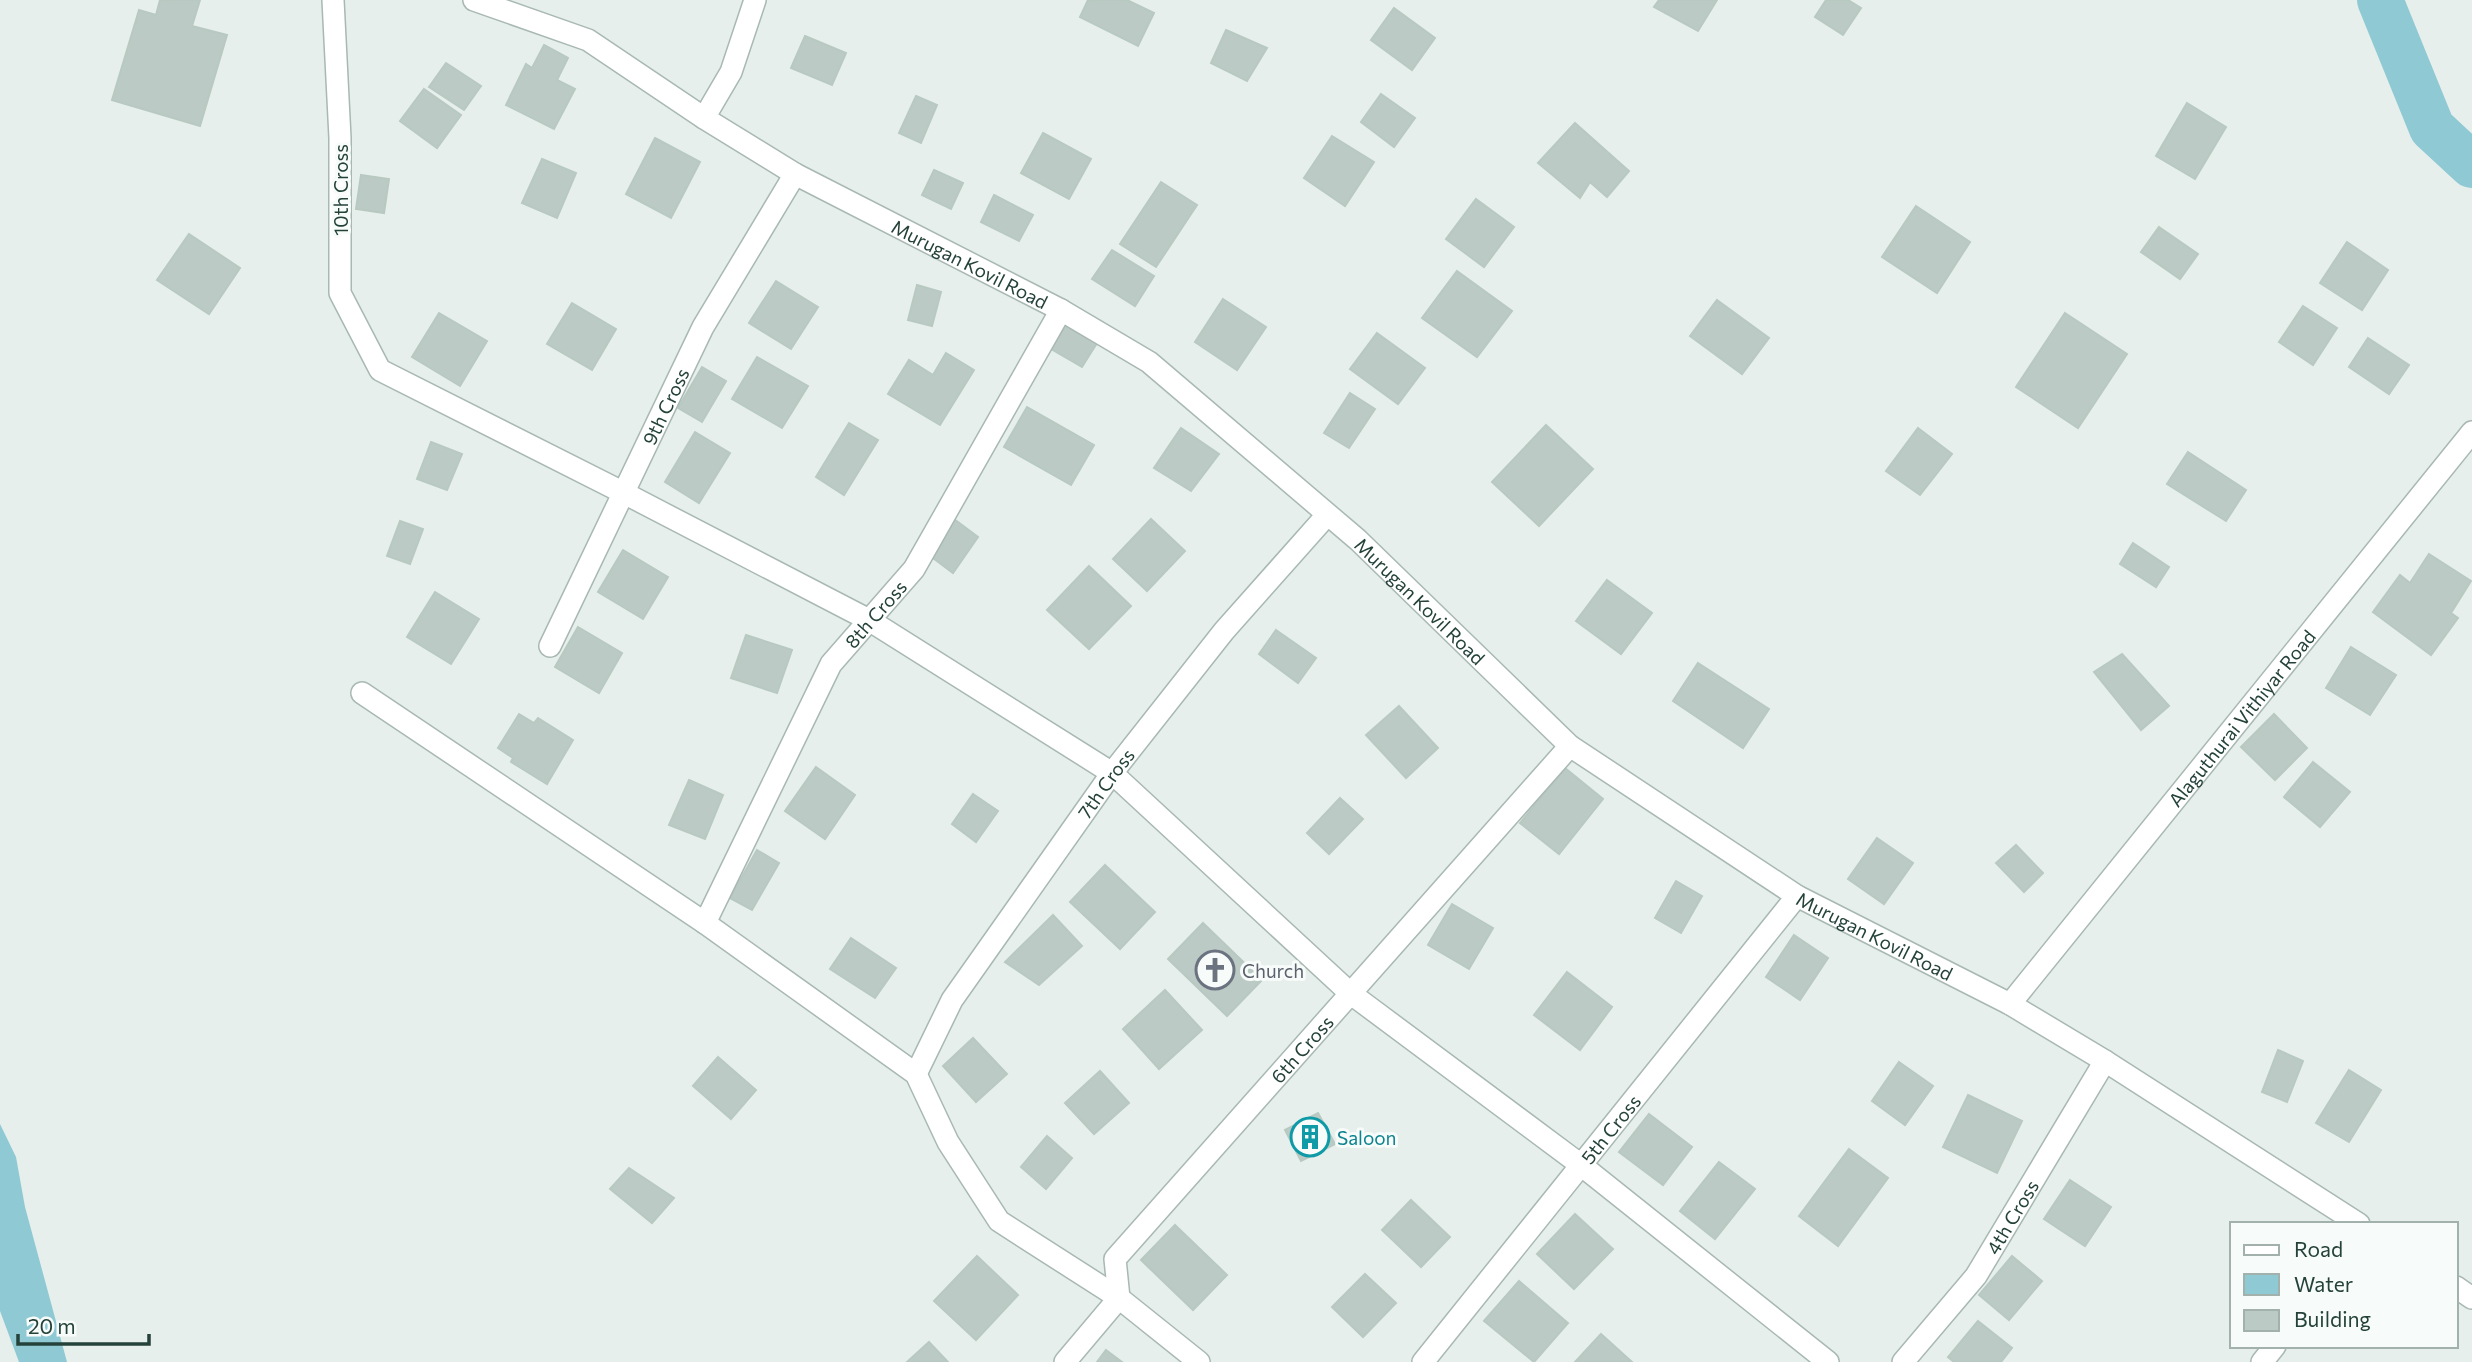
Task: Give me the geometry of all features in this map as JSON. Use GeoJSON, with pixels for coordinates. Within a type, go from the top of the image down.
{"type":"FeatureCollection","features":[{"type":"Feature","properties":{"kind":"street","name":"10th Cross"},"geometry":{"type":"LineString","coordinates":[[333,0],[340,138],[340,293],[380,370],[625,492]]}},
{"type":"Feature","properties":{"kind":"street","name":"Murugan Kovil Road"},"geometry":{"type":"LineString","coordinates":[[474,0],[589,40],[704,118],[795,174],[1061,310],[1149,362],[1358,540],[1570,746],[1797,896],[2010,1004],[2105,1061],[2356,1222]]}},
{"type":"Feature","properties":{"kind":"street"},"geometry":{"type":"LineString","coordinates":[[704,118],[731,72],[755,0]]}},
{"type":"Feature","properties":{"kind":"street","name":"9th Cross"},"geometry":{"type":"LineString","coordinates":[[550,646],[703,327],[795,174]]}},
{"type":"Feature","properties":{"kind":"street","name":"8th Cross"},"geometry":{"type":"LineString","coordinates":[[705,923],[831,664],[914,569],[1061,310]]}},
{"type":"Feature","properties":{"kind":"street","name":"Alaguthurai Vithiyar Road"},"geometry":{"type":"LineString","coordinates":[[2010,1004],[2472,432]]}},
{"type":"Feature","properties":{"kind":"street"},"geometry":{"type":"LineString","coordinates":[[625,492],[869,620],[1112,773],[1350,993],[1581,1165],[1829,1362]]}},
{"type":"Feature","properties":{"kind":"street","name":"7th Cross"},"geometry":{"type":"LineString","coordinates":[[916,1074],[952,1000],[1112,773],[1224,631],[1327,515]]}},
{"type":"Feature","properties":{"kind":"street"},"geometry":{"type":"LineString","coordinates":[[362,694],[705,923],[916,1074],[948,1142],[999,1221],[1119,1298],[1199,1362]]}},
{"type":"Feature","properties":{"kind":"street","name":"6th Cross"},"geometry":{"type":"LineString","coordinates":[[1119,1298],[1115,1259],[1570,746]]}},
{"type":"Feature","properties":{"kind":"street","name":"5th Cross"},"geometry":{"type":"LineString","coordinates":[[1423,1362],[1797,896]]}},
{"type":"Feature","properties":{"kind":"street","name":"4th Cross"},"geometry":{"type":"LineString","coordinates":[[1903,1362],[1976,1276],[2105,1061]]}},
{"type":"Feature","properties":{"kind":"street"},"geometry":{"type":"LineString","coordinates":[[1066,1362],[1119,1298]]}},
{"type":"Feature","properties":{"kind":"street"},"geometry":{"type":"LineString","coordinates":[[2262,1362],[2273,1348]]}},
{"type":"Feature","properties":{"kind":"water"},"geometry":{"type":"Polygon","coordinates":[[[0,1124],[16,1157],[25,1207],[67,1362],[19,1362],[0,1311],[0,1124]]]}},
{"type":"Feature","properties":{"kind":"building"},"geometry":{"type":"Polygon","coordinates":[[[160,0],[200,0],[192,26],[227,35],[200,126],[112,100],[139,10],[156,15],[160,0]]]}},
{"type":"Feature","properties":{"kind":"building"},"geometry":{"type":"Polygon","coordinates":[[[1088,0],[1127,0],[1154,13],[1138,46],[1080,17],[1088,0]]]}},
{"type":"Feature","properties":{"kind":"building"},"geometry":{"type":"Polygon","coordinates":[[[1659,0],[1717,0],[1698,31],[1654,7],[1659,0]]]}},
{"type":"Feature","properties":{"kind":"building"},"geometry":{"type":"Polygon","coordinates":[[[1826,0],[1848,0],[1861,8],[1843,35],[1815,17],[1826,0]]]}},
{"type":"Feature","properties":{"kind":"building"},"geometry":{"type":"Polygon","coordinates":[[[1394,8],[1435,38],[1412,70],[1371,40],[1394,8]]]}},
{"type":"Feature","properties":{"kind":"building"},"geometry":{"type":"Polygon","coordinates":[[[1226,30],[1267,48],[1247,81],[1211,63],[1226,30]]]}},
{"type":"Feature","properties":{"kind":"building"},"geometry":{"type":"Polygon","coordinates":[[[805,36],[846,53],[832,85],[791,68],[805,36]]]}},
{"type":"Feature","properties":{"kind":"building"},"geometry":{"type":"Polygon","coordinates":[[[544,45],[568,58],[557,80],[575,89],[554,129],[506,105],[526,64],[532,68],[544,45]]]}},
{"type":"Feature","properties":{"kind":"building"},"geometry":{"type":"Polygon","coordinates":[[[446,63],[481,86],[464,110],[429,87],[446,63]]]}},
{"type":"Feature","properties":{"kind":"building"},"geometry":{"type":"Polygon","coordinates":[[[424,89],[461,115],[437,148],[400,121],[424,89]]]}},
{"type":"Feature","properties":{"kind":"building"},"geometry":{"type":"Polygon","coordinates":[[[1381,94],[1415,118],[1394,147],[1361,122],[1381,94]]]}},
{"type":"Feature","properties":{"kind":"building"},"geometry":{"type":"Polygon","coordinates":[[[916,96],[937,105],[921,143],[899,133],[916,96]]]}},
{"type":"Feature","properties":{"kind":"building"},"geometry":{"type":"Polygon","coordinates":[[[2187,103],[2226,127],[2195,179],[2156,156],[2187,103]]]}},
{"type":"Feature","properties":{"kind":"building"},"geometry":{"type":"Polygon","coordinates":[[[1575,123],[1629,171],[1607,197],[1590,182],[1580,198],[1538,163],[1575,123]]]}},
{"type":"Feature","properties":{"kind":"building"},"geometry":{"type":"Polygon","coordinates":[[[1043,133],[1091,159],[1069,199],[1021,173],[1043,133]]]}},
{"type":"Feature","properties":{"kind":"building"},"geometry":{"type":"Polygon","coordinates":[[[1332,136],[1374,162],[1345,206],[1304,178],[1332,136]]]}},
{"type":"Feature","properties":{"kind":"building"},"geometry":{"type":"Polygon","coordinates":[[[655,138],[700,162],[671,218],[626,194],[655,138]]]}},
{"type":"Feature","properties":{"kind":"building"},"geometry":{"type":"Polygon","coordinates":[[[542,159],[576,173],[557,218],[522,203],[542,159]]]}},
{"type":"Feature","properties":{"kind":"building"},"geometry":{"type":"Polygon","coordinates":[[[934,170],[963,183],[951,209],[922,195],[934,170]]]}},
{"type":"Feature","properties":{"kind":"building"},"geometry":{"type":"Polygon","coordinates":[[[361,175],[389,179],[384,213],[356,209],[361,175]]]}},
{"type":"Feature","properties":{"kind":"building"},"geometry":{"type":"Polygon","coordinates":[[[1161,182],[1197,205],[1156,267],[1120,244],[1161,182]]]}},
{"type":"Feature","properties":{"kind":"building"},"geometry":{"type":"Polygon","coordinates":[[[994,195],[1033,215],[1019,241],[981,222],[994,195]]]}},
{"type":"Feature","properties":{"kind":"building"},"geometry":{"type":"Polygon","coordinates":[[[1476,199],[1514,227],[1484,267],[1446,239],[1476,199]]]}},
{"type":"Feature","properties":{"kind":"building"},"geometry":{"type":"Polygon","coordinates":[[[1916,206],[1970,242],[1937,293],[1882,257],[1916,206]]]}},
{"type":"Feature","properties":{"kind":"building"},"geometry":{"type":"Polygon","coordinates":[[[2159,227],[2198,254],[2180,279],[2141,252],[2159,227]]]}},
{"type":"Feature","properties":{"kind":"building"},"geometry":{"type":"Polygon","coordinates":[[[189,234],[240,268],[209,314],[157,280],[189,234]]]}},
{"type":"Feature","properties":{"kind":"building"},"geometry":{"type":"Polygon","coordinates":[[[2347,242],[2388,270],[2362,310],[2320,283],[2347,242]]]}},
{"type":"Feature","properties":{"kind":"building"},"geometry":{"type":"Polygon","coordinates":[[[1112,250],[1154,276],[1135,306],[1092,279],[1112,250]]]}},
{"type":"Feature","properties":{"kind":"building"},"geometry":{"type":"Polygon","coordinates":[[[1457,271],[1512,311],[1477,357],[1422,318],[1457,271]]]}},
{"type":"Feature","properties":{"kind":"building"},"geometry":{"type":"Polygon","coordinates":[[[776,281],[818,307],[791,349],[749,323],[776,281]]]}},
{"type":"Feature","properties":{"kind":"building"},"geometry":{"type":"Polygon","coordinates":[[[917,285],[941,292],[932,326],[908,320],[917,285]]]}},
{"type":"Feature","properties":{"kind":"building"},"geometry":{"type":"Polygon","coordinates":[[[1223,299],[1266,327],[1237,370],[1195,342],[1223,299]]]}},
{"type":"Feature","properties":{"kind":"building"},"geometry":{"type":"Polygon","coordinates":[[[1717,300],[1769,338],[1742,374],[1690,336],[1717,300]]]}},
{"type":"Feature","properties":{"kind":"building"},"geometry":{"type":"Polygon","coordinates":[[[572,303],[616,329],[592,370],[547,344],[572,303]]]}},
{"type":"Feature","properties":{"kind":"building"},"geometry":{"type":"Polygon","coordinates":[[[2303,306],[2337,328],[2313,365],[2279,342],[2303,306]]]}},
{"type":"Feature","properties":{"kind":"building"},"geometry":{"type":"Polygon","coordinates":[[[439,313],[487,341],[460,386],[412,357],[439,313]]]}},
{"type":"Feature","properties":{"kind":"building"},"geometry":{"type":"Polygon","coordinates":[[[2065,313],[2127,354],[2078,428],[2016,387],[2065,313]]]}},
{"type":"Feature","properties":{"kind":"building"},"geometry":{"type":"Polygon","coordinates":[[[1066,324],[1097,343],[1082,367],[1051,349],[1066,324]]]}},
{"type":"Feature","properties":{"kind":"building"},"geometry":{"type":"Polygon","coordinates":[[[1377,333],[1425,368],[1398,404],[1350,369],[1377,333]]]}},
{"type":"Feature","properties":{"kind":"building"},"geometry":{"type":"Polygon","coordinates":[[[2368,338],[2409,365],[2389,394],[2349,367],[2368,338]]]}},
{"type":"Feature","properties":{"kind":"building"},"geometry":{"type":"Polygon","coordinates":[[[946,353],[974,370],[940,425],[888,394],[909,360],[933,375],[946,353]]]}},
{"type":"Feature","properties":{"kind":"building"},"geometry":{"type":"Polygon","coordinates":[[[757,357],[808,386],[782,428],[732,399],[757,357]]]}},
{"type":"Feature","properties":{"kind":"building"},"geometry":{"type":"Polygon","coordinates":[[[702,367],[726,381],[702,422],[678,408],[702,367]]]}},
{"type":"Feature","properties":{"kind":"building"},"geometry":{"type":"Polygon","coordinates":[[[1350,393],[1375,409],[1349,448],[1324,433],[1350,393]]]}},
{"type":"Feature","properties":{"kind":"building"},"geometry":{"type":"Polygon","coordinates":[[[1027,407],[1094,445],[1071,485],[1004,447],[1027,407]]]}},
{"type":"Feature","properties":{"kind":"building"},"geometry":{"type":"Polygon","coordinates":[[[849,423],[878,440],[844,495],[816,477],[849,423]]]}},
{"type":"Feature","properties":{"kind":"building"},"geometry":{"type":"Polygon","coordinates":[[[1546,425],[1593,469],[1539,526],[1492,482],[1546,425]]]}},
{"type":"Feature","properties":{"kind":"building"},"geometry":{"type":"Polygon","coordinates":[[[1181,428],[1219,454],[1191,491],[1154,468],[1181,428]]]}},
{"type":"Feature","properties":{"kind":"building"},"geometry":{"type":"Polygon","coordinates":[[[1918,428],[1952,454],[1920,495],[1886,471],[1918,428]]]}},
{"type":"Feature","properties":{"kind":"building"},"geometry":{"type":"Polygon","coordinates":[[[695,432],[730,453],[699,503],[665,482],[695,432]]]}},
{"type":"Feature","properties":{"kind":"building"},"geometry":{"type":"Polygon","coordinates":[[[431,442],[462,454],[447,490],[417,479],[431,442]]]}},
{"type":"Feature","properties":{"kind":"building"},"geometry":{"type":"Polygon","coordinates":[[[2188,452],[2246,490],[2226,521],[2167,484],[2188,452]]]}},
{"type":"Feature","properties":{"kind":"building"},"geometry":{"type":"Polygon","coordinates":[[[954,519],[978,537],[953,573],[929,555],[954,519]]]}},
{"type":"Feature","properties":{"kind":"building"},"geometry":{"type":"Polygon","coordinates":[[[1151,519],[1185,551],[1147,591],[1113,559],[1151,519]]]}},
{"type":"Feature","properties":{"kind":"building"},"geometry":{"type":"Polygon","coordinates":[[[400,521],[423,529],[410,564],[387,556],[400,521]]]}},
{"type":"Feature","properties":{"kind":"building"},"geometry":{"type":"Polygon","coordinates":[[[2133,543],[2169,567],[2156,587],[2120,564],[2133,543]]]}},
{"type":"Feature","properties":{"kind":"building"},"geometry":{"type":"Polygon","coordinates":[[[623,550],[668,577],[643,619],[598,592],[623,550]]]}},
{"type":"Feature","properties":{"kind":"building"},"geometry":{"type":"Polygon","coordinates":[[[2429,554],[2471,581],[2451,613],[2458,618],[2431,655],[2373,612],[2400,575],[2410,583],[2429,554]]]}},
{"type":"Feature","properties":{"kind":"building"},"geometry":{"type":"Polygon","coordinates":[[[1089,566],[1131,606],[1089,649],[1047,610],[1089,566]]]}},
{"type":"Feature","properties":{"kind":"building"},"geometry":{"type":"Polygon","coordinates":[[[1607,580],[1652,613],[1621,654],[1576,621],[1607,580]]]}},
{"type":"Feature","properties":{"kind":"building"},"geometry":{"type":"Polygon","coordinates":[[[435,592],[479,619],[451,664],[407,637],[435,592]]]}},
{"type":"Feature","properties":{"kind":"building"},"geometry":{"type":"Polygon","coordinates":[[[578,627],[622,653],[599,693],[555,667],[578,627]]]}},
{"type":"Feature","properties":{"kind":"building"},"geometry":{"type":"Polygon","coordinates":[[[1276,630],[1316,658],[1298,683],[1259,654],[1276,630]]]}},
{"type":"Feature","properties":{"kind":"building"},"geometry":{"type":"Polygon","coordinates":[[[746,635],[792,650],[777,693],[731,678],[746,635]]]}},
{"type":"Feature","properties":{"kind":"building"},"geometry":{"type":"Polygon","coordinates":[[[2351,647],[2396,675],[2370,715],[2326,688],[2351,647]]]}},
{"type":"Feature","properties":{"kind":"building"},"geometry":{"type":"Polygon","coordinates":[[[2122,654],[2169,706],[2141,730],[2094,672],[2122,654]]]}},
{"type":"Feature","properties":{"kind":"building"},"geometry":{"type":"Polygon","coordinates":[[[1698,663],[1769,709],[1743,748],[1673,701],[1698,663]]]}},
{"type":"Feature","properties":{"kind":"building"},"geometry":{"type":"Polygon","coordinates":[[[1399,706],[1438,748],[1406,778],[1366,735],[1399,706]]]}},
{"type":"Feature","properties":{"kind":"building"},"geometry":{"type":"Polygon","coordinates":[[[519,714],[534,723],[538,718],[573,740],[547,784],[511,762],[513,758],[498,748],[519,714]]]}},
{"type":"Feature","properties":{"kind":"building"},"geometry":{"type":"Polygon","coordinates":[[[2274,714],[2307,748],[2275,780],[2241,747],[2274,714]]]}},
{"type":"Feature","properties":{"kind":"building"},"geometry":{"type":"Polygon","coordinates":[[[2313,762],[2350,792],[2320,827],[2284,797],[2313,762]]]}},
{"type":"Feature","properties":{"kind":"building"},"geometry":{"type":"Polygon","coordinates":[[[816,767],[855,795],[825,839],[785,811],[816,767]]]}},
{"type":"Feature","properties":{"kind":"building"},"geometry":{"type":"Polygon","coordinates":[[[1565,768],[1603,799],[1559,854],[1520,823],[1565,768]]]}},
{"type":"Feature","properties":{"kind":"building"},"geometry":{"type":"Polygon","coordinates":[[[689,780],[723,795],[705,839],[669,825],[689,780]]]}},
{"type":"Feature","properties":{"kind":"building"},"geometry":{"type":"Polygon","coordinates":[[[973,794],[998,811],[976,842],[952,824],[973,794]]]}},
{"type":"Feature","properties":{"kind":"building"},"geometry":{"type":"Polygon","coordinates":[[[1340,798],[1363,819],[1329,854],[1307,833],[1340,798]]]}},
{"type":"Feature","properties":{"kind":"building"},"geometry":{"type":"Polygon","coordinates":[[[1877,838],[1913,863],[1884,904],[1848,879],[1877,838]]]}},
{"type":"Feature","properties":{"kind":"building"},"geometry":{"type":"Polygon","coordinates":[[[2016,845],[2043,873],[2024,892],[1996,863],[2016,845]]]}},
{"type":"Feature","properties":{"kind":"building"},"geometry":{"type":"Polygon","coordinates":[[[757,850],[779,863],[752,910],[730,898],[757,850]]]}},
{"type":"Feature","properties":{"kind":"building"},"geometry":{"type":"Polygon","coordinates":[[[1105,865],[1155,912],[1120,949],[1070,902],[1105,865]]]}},
{"type":"Feature","properties":{"kind":"building"},"geometry":{"type":"Polygon","coordinates":[[[1676,881],[1702,896],[1681,933],[1655,918],[1676,881]]]}},
{"type":"Feature","properties":{"kind":"building"},"geometry":{"type":"Polygon","coordinates":[[[1452,904],[1493,928],[1469,969],[1428,945],[1452,904]]]}},
{"type":"Feature","properties":{"kind":"building"},"geometry":{"type":"Polygon","coordinates":[[[1053,915],[1082,946],[1039,985],[1005,962],[1053,915]]]}},
{"type":"Feature","properties":{"kind":"building","name":"Church"},"geometry":{"type":"Polygon","coordinates":[[[1203,923],[1262,980],[1227,1016],[1168,959],[1203,923]]]}},
{"type":"Feature","properties":{"kind":"building"},"geometry":{"type":"Polygon","coordinates":[[[1794,935],[1828,958],[1800,1000],[1766,977],[1794,935]]]}},
{"type":"Feature","properties":{"kind":"building"},"geometry":{"type":"Polygon","coordinates":[[[851,938],[896,968],[875,998],[830,969],[851,938]]]}},
{"type":"Feature","properties":{"kind":"building"},"geometry":{"type":"Polygon","coordinates":[[[1567,972],[1612,1007],[1580,1050],[1534,1015],[1567,972]]]}},
{"type":"Feature","properties":{"kind":"building"},"geometry":{"type":"Polygon","coordinates":[[[1165,990],[1202,1030],[1159,1069],[1123,1029],[1165,990]]]}},
{"type":"Feature","properties":{"kind":"building"},"geometry":{"type":"Polygon","coordinates":[[[973,1038],[1007,1074],[976,1102],[943,1066],[973,1038]]]}},
{"type":"Feature","properties":{"kind":"building"},"geometry":{"type":"Polygon","coordinates":[[[2278,1050],[2303,1061],[2287,1102],[2262,1092],[2278,1050]]]}},
{"type":"Feature","properties":{"kind":"building"},"geometry":{"type":"Polygon","coordinates":[[[718,1057],[756,1090],[731,1119],[693,1086],[718,1057]]]}},
{"type":"Feature","properties":{"kind":"building"},"geometry":{"type":"Polygon","coordinates":[[[1899,1062],[1933,1086],[1905,1125],[1872,1101],[1899,1062]]]}},
{"type":"Feature","properties":{"kind":"building"},"geometry":{"type":"Polygon","coordinates":[[[2349,1070],[2381,1090],[2349,1142],[2316,1123],[2349,1070]]]}},
{"type":"Feature","properties":{"kind":"building"},"geometry":{"type":"Polygon","coordinates":[[[1100,1071],[1129,1103],[1094,1134],[1065,1103],[1100,1071]]]}},
{"type":"Feature","properties":{"kind":"building"},"geometry":{"type":"Polygon","coordinates":[[[1968,1095],[2022,1121],[1997,1173],[1943,1147],[1968,1095]]]}},
{"type":"Feature","properties":{"kind":"building","name":"Saloon"},"geometry":{"type":"Polygon","coordinates":[[[1318,1113],[1335,1144],[1301,1161],[1285,1130],[1318,1113]]]}},
{"type":"Feature","properties":{"kind":"building"},"geometry":{"type":"Polygon","coordinates":[[[1649,1114],[1692,1147],[1663,1185],[1619,1152],[1649,1114]]]}},
{"type":"Feature","properties":{"kind":"building"},"geometry":{"type":"Polygon","coordinates":[[[1047,1136],[1072,1158],[1046,1189],[1021,1167],[1047,1136]]]}},
{"type":"Feature","properties":{"kind":"building"},"geometry":{"type":"Polygon","coordinates":[[[1849,1149],[1888,1178],[1838,1246],[1799,1216],[1849,1149]]]}},
{"type":"Feature","properties":{"kind":"building"},"geometry":{"type":"Polygon","coordinates":[[[1719,1162],[1755,1189],[1715,1239],[1680,1211],[1719,1162]]]}},
{"type":"Feature","properties":{"kind":"building"},"geometry":{"type":"Polygon","coordinates":[[[629,1168],[674,1198],[652,1223],[610,1189],[629,1168]]]}},
{"type":"Feature","properties":{"kind":"building"},"geometry":{"type":"Polygon","coordinates":[[[2070,1180],[2111,1207],[2085,1246],[2044,1219],[2070,1180]]]}},
{"type":"Feature","properties":{"kind":"building"},"geometry":{"type":"Polygon","coordinates":[[[1411,1200],[1450,1237],[1421,1267],[1382,1230],[1411,1200]]]}},
{"type":"Feature","properties":{"kind":"building"},"geometry":{"type":"Polygon","coordinates":[[[1575,1214],[1613,1249],[1574,1289],[1537,1254],[1575,1214]]]}},
{"type":"Feature","properties":{"kind":"building"},"geometry":{"type":"Polygon","coordinates":[[[1175,1225],[1227,1275],[1193,1310],[1141,1260],[1175,1225]]]}},
{"type":"Feature","properties":{"kind":"building"},"geometry":{"type":"Polygon","coordinates":[[[977,1256],[1018,1295],[976,1340],[934,1301],[977,1256]]]}},
{"type":"Feature","properties":{"kind":"building"},"geometry":{"type":"Polygon","coordinates":[[[2012,1256],[2042,1281],[2009,1320],[1979,1295],[2012,1256]]]}},
{"type":"Feature","properties":{"kind":"building"},"geometry":{"type":"Polygon","coordinates":[[[1365,1274],[1396,1303],[1363,1337],[1332,1307],[1365,1274]]]}},
{"type":"Feature","properties":{"kind":"building"},"geometry":{"type":"Polygon","coordinates":[[[1519,1281],[1568,1323],[1534,1362],[1484,1321],[1519,1281]]]}},
{"type":"Feature","properties":{"kind":"building"},"geometry":{"type":"Polygon","coordinates":[[[1978,1321],[2012,1348],[2001,1362],[1954,1362],[1948,1357],[1978,1321]]]}},
{"type":"Feature","properties":{"kind":"building"},"geometry":{"type":"Polygon","coordinates":[[[1601,1334],[1632,1362],[1575,1362],[1601,1334]]]}},
{"type":"Feature","properties":{"kind":"building"},"geometry":{"type":"Polygon","coordinates":[[[929,1342],[948,1362],[907,1362],[929,1342]]]}},
{"type":"Feature","properties":{"kind":"building"},"geometry":{"type":"Polygon","coordinates":[[[1106,1350],[1122,1362],[1097,1362],[1106,1350]]]}},
{"type":"Feature","properties":{"kind":"waterway"},"geometry":{"type":"LineString","coordinates":[[2380,0],[2432,128],[2472,165]]}},
{"type":"Feature","properties":{"kind":"place","name":"Church"},"geometry":{"type":"Point","coordinates":[1215,970]}},
{"type":"Feature","properties":{"kind":"place","name":"Saloon"},"geometry":{"type":"Point","coordinates":[1310,1137]}}]}
